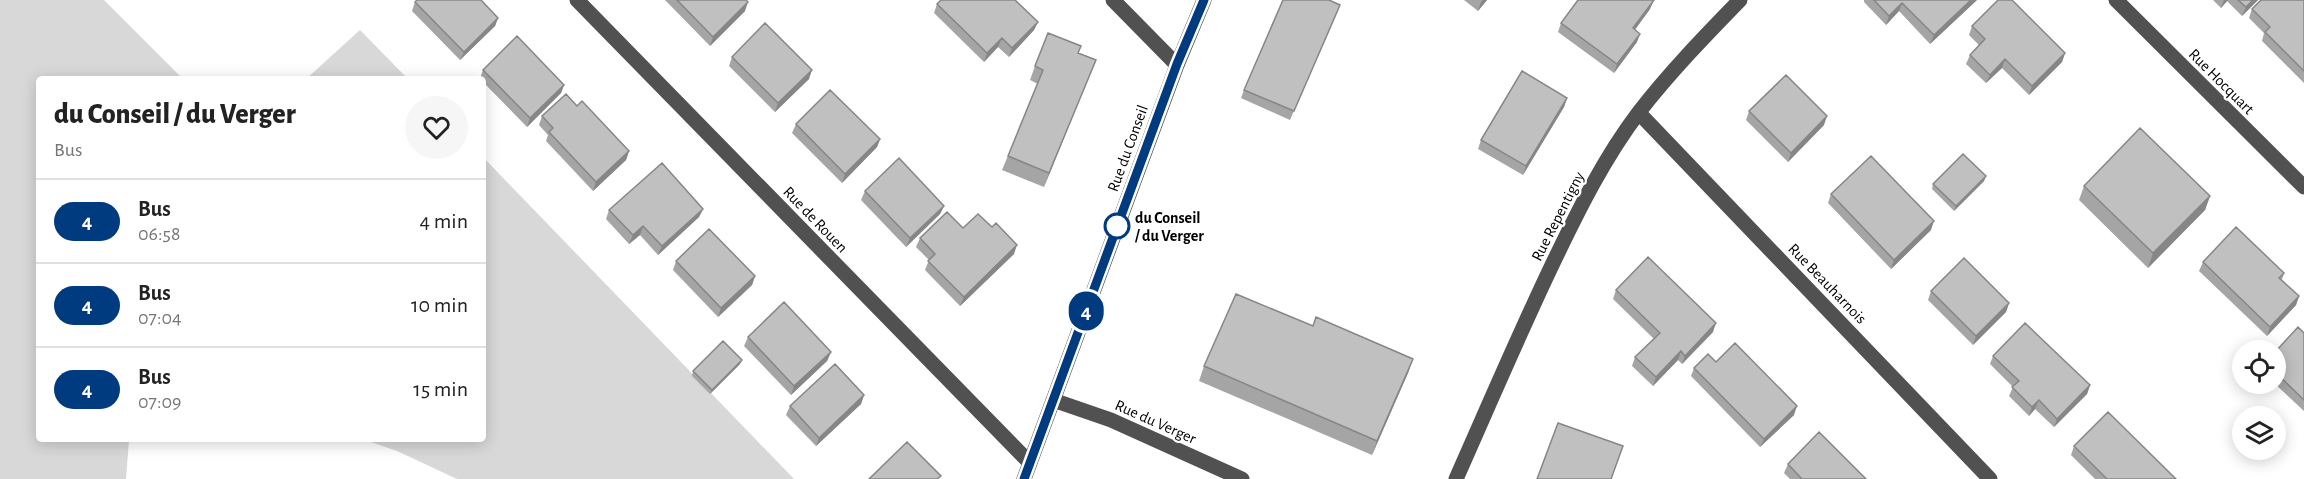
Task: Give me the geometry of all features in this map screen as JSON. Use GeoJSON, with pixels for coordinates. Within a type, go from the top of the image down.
{"type":"FeatureCollection","features":[{"type":"Feature","properties":{"kind":"street","name":"Rue de Rouen"},"geometry":{"type":"LineString","coordinates":[[577,0],[1030,463]]}},
{"type":"Feature","properties":{"kind":"street"},"geometry":{"type":"LineString","coordinates":[[1113,0],[1177,64]]}},
{"type":"Feature","properties":{"kind":"street","name":"Rue du Conseil"},"geometry":{"type":"LineString","coordinates":[[1024,479],[1177,64],[1204,0]]}},
{"type":"Feature","properties":{"kind":"street","name":"Rue Repentigny"},"geometry":{"type":"LineString","coordinates":[[1456,479],[1579,210],[1639,113],[1673,71],[1740,0]]}},
{"type":"Feature","properties":{"kind":"street","name":"Rue Hocquart"},"geometry":{"type":"LineString","coordinates":[[2116,0],[2304,187]]}},
{"type":"Feature","properties":{"kind":"street","name":"Rue Beauharnois"},"geometry":{"type":"LineString","coordinates":[[1639,113],[1990,479]]}},
{"type":"Feature","properties":{"kind":"street","name":"Rue du Verger"},"geometry":{"type":"LineString","coordinates":[[1053,400],[1111,420],[1242,479]]}},
{"type":"Feature","properties":{"kind":"shaded area"},"geometry":{"type":"Polygon","coordinates":[[[0,0],[104,0],[180,76],[36,76],[36,442],[129,442],[126,479],[0,479],[0,0]]]}},
{"type":"Feature","properties":{"kind":"shaded area"},"geometry":{"type":"Polygon","coordinates":[[[360,30],[405,76],[309,76],[360,30]]]}},
{"type":"Feature","properties":{"kind":"shaded area"},"geometry":{"type":"Polygon","coordinates":[[[486,160],[794,479],[457,479],[397,451],[371,442],[486,442],[486,160]]]}},
{"type":"Feature","properties":{"kind":"building"},"geometry":{"type":"Polygon","coordinates":[[[417,0],[481,0],[498,18],[464,52],[415,2],[417,0]]]}},
{"type":"Feature","properties":{"kind":"building"},"geometry":{"type":"Polygon","coordinates":[[[677,0],[746,0],[748,2],[713,37],[677,0]]]}},
{"type":"Feature","properties":{"kind":"building"},"geometry":{"type":"Polygon","coordinates":[[[941,0],[1015,0],[1038,22],[1012,48],[1002,38],[987,53],[937,4],[941,0]]]}},
{"type":"Feature","properties":{"kind":"building"},"geometry":{"type":"Polygon","coordinates":[[[1283,0],[1329,0],[1340,5],[1294,111],[1244,90],[1283,0]]]}},
{"type":"Feature","properties":{"kind":"building"},"geometry":{"type":"Polygon","coordinates":[[[1578,0],[1654,0],[1633,28],[1640,34],[1617,64],[1561,23],[1578,0]]]}},
{"type":"Feature","properties":{"kind":"building"},"geometry":{"type":"Polygon","coordinates":[[[1874,0],[1971,0],[1934,35],[1902,3],[1889,16],[1874,0]]]}},
{"type":"Feature","properties":{"kind":"building"},"geometry":{"type":"Polygon","coordinates":[[[1998,0],[2012,0],[2065,53],[2032,86],[2005,59],[1990,75],[1970,55],[1985,39],[1972,26],[1998,0]]]}},
{"type":"Feature","properties":{"kind":"building"},"geometry":{"type":"Polygon","coordinates":[[[2238,0],[2253,0],[2246,7],[2238,0]]]}},
{"type":"Feature","properties":{"kind":"building"},"geometry":{"type":"Polygon","coordinates":[[[2261,0],[2304,0],[2304,71],[2265,32],[2270,27],[2252,9],[2261,0]]]}},
{"type":"Feature","properties":{"kind":"building"},"geometry":{"type":"Polygon","coordinates":[[[765,23],[812,70],[778,103],[732,57],[765,23]]]}},
{"type":"Feature","properties":{"kind":"building"},"geometry":{"type":"Polygon","coordinates":[[[1048,33],[1081,46],[1078,53],[1096,60],[1049,173],[1008,156],[1043,70],[1035,66],[1048,33]]]}},
{"type":"Feature","properties":{"kind":"building"},"geometry":{"type":"Polygon","coordinates":[[[517,36],[564,85],[530,118],[483,70],[517,36]]]}},
{"type":"Feature","properties":{"kind":"building"},"geometry":{"type":"Polygon","coordinates":[[[1522,71],[1567,98],[1526,166],[1481,140],[1522,71]]]}},
{"type":"Feature","properties":{"kind":"building"},"geometry":{"type":"Polygon","coordinates":[[[1786,75],[1827,116],[1791,153],[1749,111],[1786,75]]]}},
{"type":"Feature","properties":{"kind":"building"},"geometry":{"type":"Polygon","coordinates":[[[830,90],[880,139],[845,174],[796,124],[830,90]]]}},
{"type":"Feature","properties":{"kind":"building"},"geometry":{"type":"Polygon","coordinates":[[[566,94],[577,106],[582,101],[629,151],[596,182],[549,132],[553,128],[542,116],[566,94]]]}},
{"type":"Feature","properties":{"kind":"building"},"geometry":{"type":"Polygon","coordinates":[[[2140,128],[2210,196],[2153,253],[2084,186],[2140,128]]]}},
{"type":"Feature","properties":{"kind":"building"},"geometry":{"type":"Polygon","coordinates":[[[1963,154],[1986,176],[1956,206],[1933,184],[1963,154]]]}},
{"type":"Feature","properties":{"kind":"building"},"geometry":{"type":"Polygon","coordinates":[[[1871,156],[1934,221],[1894,260],[1831,194],[1871,156]]]}},
{"type":"Feature","properties":{"kind":"building"},"geometry":{"type":"Polygon","coordinates":[[[899,158],[944,206],[910,238],[865,191],[899,158]]]}},
{"type":"Feature","properties":{"kind":"building"},"geometry":{"type":"Polygon","coordinates":[[[662,163],[703,209],[662,246],[643,226],[633,235],[609,210],[662,163]]]}},
{"type":"Feature","properties":{"kind":"building"},"geometry":{"type":"Polygon","coordinates":[[[947,212],[963,228],[978,214],[992,227],[996,223],[1017,245],[964,297],[928,261],[935,254],[920,238],[947,212]]]}},
{"type":"Feature","properties":{"kind":"building"},"geometry":{"type":"Polygon","coordinates":[[[2236,227],[2284,273],[2279,278],[2299,296],[2270,327],[2203,262],[2236,227]]]}},
{"type":"Feature","properties":{"kind":"building"},"geometry":{"type":"Polygon","coordinates":[[[709,229],[755,276],[721,308],[676,261],[709,229]]]}},
{"type":"Feature","properties":{"kind":"building"},"geometry":{"type":"Polygon","coordinates":[[[1648,257],[1716,323],[1685,356],[1681,351],[1656,377],[1635,357],[1660,333],[1616,290],[1648,257]]]}},
{"type":"Feature","properties":{"kind":"building"},"geometry":{"type":"Polygon","coordinates":[[[1964,258],[2009,303],[1976,336],[1931,291],[1964,258]]]}},
{"type":"Feature","properties":{"kind":"building"},"geometry":{"type":"Polygon","coordinates":[[[1236,294],[1313,326],[1316,317],[1413,359],[1377,441],[1204,366],[1236,294]]]}},
{"type":"Feature","properties":{"kind":"building"},"geometry":{"type":"Polygon","coordinates":[[[784,302],[831,352],[794,386],[748,337],[784,302]]]}},
{"type":"Feature","properties":{"kind":"building"},"geometry":{"type":"Polygon","coordinates":[[[2025,323],[2090,385],[2057,419],[2039,400],[2032,407],[2012,387],[2019,381],[1993,356],[2025,323]]]}},
{"type":"Feature","properties":{"kind":"building"},"geometry":{"type":"Polygon","coordinates":[[[2298,327],[2304,333],[2304,400],[2286,383],[2286,340],[2298,327]]]}},
{"type":"Feature","properties":{"kind":"building"},"geometry":{"type":"Polygon","coordinates":[[[723,341],[742,360],[712,390],[693,371],[723,341]]]}},
{"type":"Feature","properties":{"kind":"building"},"geometry":{"type":"Polygon","coordinates":[[[1735,343],[1797,406],[1764,439],[1694,368],[1708,354],[1716,362],[1735,343]]]}},
{"type":"Feature","properties":{"kind":"building"},"geometry":{"type":"Polygon","coordinates":[[[835,364],[864,395],[819,438],[790,406],[835,364]]]}},
{"type":"Feature","properties":{"kind":"building"},"geometry":{"type":"Polygon","coordinates":[[[2108,412],[2176,479],[2107,479],[2074,446],[2108,412]]]}},
{"type":"Feature","properties":{"kind":"building"},"geometry":{"type":"Polygon","coordinates":[[[1558,423],[1623,446],[1611,479],[1537,479],[1558,423]]]}},
{"type":"Feature","properties":{"kind":"building"},"geometry":{"type":"Polygon","coordinates":[[[1819,432],[1866,479],[1802,479],[1788,464],[1819,432]]]}},
{"type":"Feature","properties":{"kind":"building"},"geometry":{"type":"Polygon","coordinates":[[[907,442],[941,476],[937,479],[869,479],[907,442]]]}},
{"type":"Feature","properties":{"kind":"bus line","name":"4"},"geometry":{"type":"LineString","coordinates":[[1024,479],[1177,64],[1204,0]]}},
{"type":"Feature","properties":{"kind":"place","name":"du Conseil / du Verger"},"geometry":{"type":"Point","coordinates":[1117,226]}}]}
